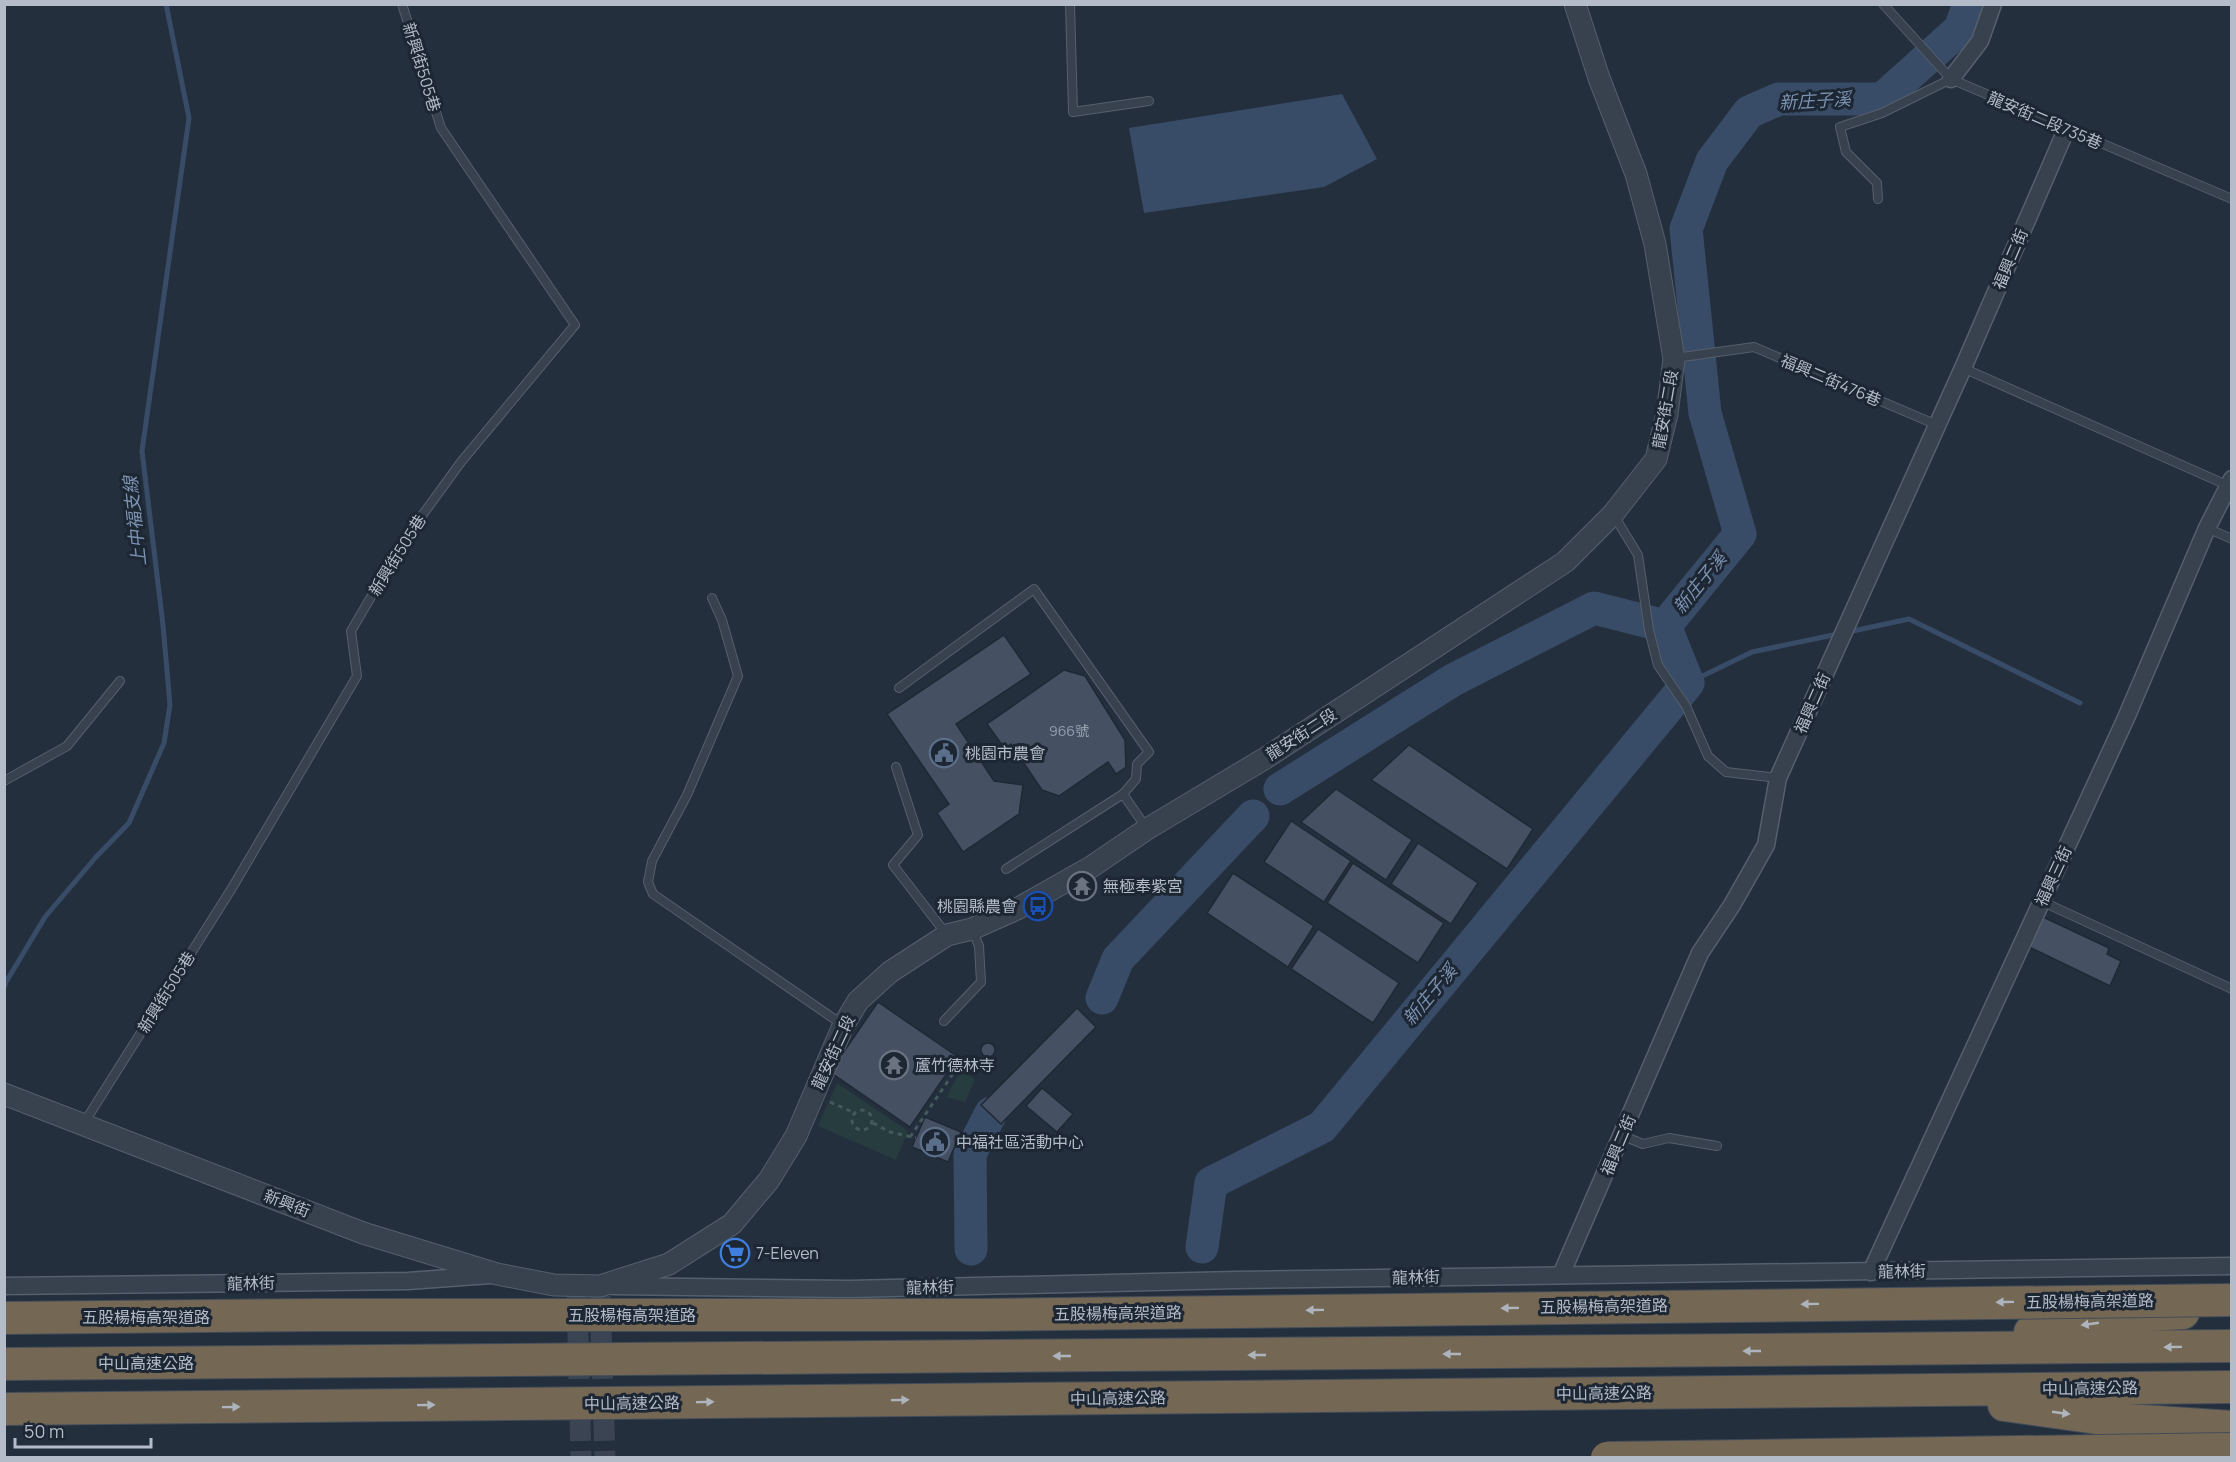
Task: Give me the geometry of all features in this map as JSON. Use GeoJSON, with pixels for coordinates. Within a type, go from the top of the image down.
{"type":"FeatureCollection","features":[{"type":"Feature","properties":{"kind":"highway","name":"五股楊梅高架道路"},"geometry":{"type":"LineString","coordinates":[[4,1318],[318,1315],[982,1315],[2232,1300]]}},
{"type":"Feature","properties":{"kind":"highway"},"geometry":{"type":"LineString","coordinates":[[1895,1350],[2150,1316],[2232,1310]]}},
{"type":"Feature","properties":{"kind":"highway","name":"中山高速公路"},"geometry":{"type":"LineString","coordinates":[[4,1364],[2232,1347]]}},
{"type":"Feature","properties":{"kind":"highway","name":"中山高速公路"},"geometry":{"type":"LineString","coordinates":[[4,1409],[2232,1387]]}},
{"type":"Feature","properties":{"kind":"highway"},"geometry":{"type":"LineString","coordinates":[[1899,1390],[2097,1418],[2232,1427]]}},
{"type":"Feature","properties":{"kind":"highway"},"geometry":{"type":"LineString","coordinates":[[1606,1458],[2232,1449]]}},
{"type":"Feature","properties":{"kind":"street","name":"龍安街二段"},"geometry":{"type":"LineString","coordinates":[[577,1291],[600,1291],[669,1264],[732,1224],[769,1180],[796,1136],[843,1026],[858,1001],[890,972],[947,935],[972,929],[1017,909],[1091,867],[1147,829],[1264,759],[1565,562],[1613,514],[1656,459],[1680,358],[1655,244],[1639,184],[1575,4]]}},
{"type":"Feature","properties":{"kind":"street"},"geometry":{"type":"LineString","coordinates":[[1950,78],[1980,41],[1993,4]]}},
{"type":"Feature","properties":{"kind":"street","name":"福興二街"},"geometry":{"type":"LineString","coordinates":[[1561,1275],[1623,1136],[1648,1070],[1700,953],[1766,845],[1778,778],[1963,368],[2066,130]]}},
{"type":"Feature","properties":{"kind":"street","name":"福興三街"},"geometry":{"type":"LineString","coordinates":[[1870,1272],[2126,718],[2207,528],[2230,482]]}},
{"type":"Feature","properties":{"kind":"street","name":"新興街"},"geometry":{"type":"LineString","coordinates":[[4,1094],[363,1233],[496,1274],[577,1291]]}},
{"type":"Feature","properties":{"kind":"street","name":"龍林街"},"geometry":{"type":"LineString","coordinates":[[600,1291],[850,1289],[1236,1280],[2232,1266]]}},
{"type":"Feature","properties":{"kind":"street","name":"龍林街"},"geometry":{"type":"LineString","coordinates":[[4,1286],[408,1281],[496,1274]]}},
{"type":"Feature","properties":{"kind":"lane","name":"新興街505巷"},"geometry":{"type":"LineString","coordinates":[[83,1123],[232,888],[357,676],[351,631],[405,539],[461,462],[575,325],[441,128],[402,4]]}},
{"type":"Feature","properties":{"kind":"lane"},"geometry":{"type":"LineString","coordinates":[[1070,4],[1072,112],[1149,101]]}},
{"type":"Feature","properties":{"kind":"lane","name":"龍安街二段735巷"},"geometry":{"type":"LineString","coordinates":[[1883,4],[1950,78],[2066,130],[2232,199]]}},
{"type":"Feature","properties":{"kind":"lane"},"geometry":{"type":"LineString","coordinates":[[1878,200],[1878,183],[1846,152],[1840,127],[1882,113],[1950,78]]}},
{"type":"Feature","properties":{"kind":"lane","name":"福興二街476巷"},"geometry":{"type":"LineString","coordinates":[[1680,358],[1754,347],[1937,425]]}},
{"type":"Feature","properties":{"kind":"lane"},"geometry":{"type":"LineString","coordinates":[[1963,368],[2230,482]]}},
{"type":"Feature","properties":{"kind":"lane"},"geometry":{"type":"LineString","coordinates":[[1613,514],[1638,555],[1643,599],[1658,665],[1686,706],[1708,756],[1726,772],[1778,778]]}},
{"type":"Feature","properties":{"kind":"lane"},"geometry":{"type":"LineString","coordinates":[[2207,528],[2232,539]]}},
{"type":"Feature","properties":{"kind":"lane"},"geometry":{"type":"LineString","coordinates":[[899,688],[1034,589],[1149,752],[1137,764],[1136,778],[1124,795],[1006,869]]}},
{"type":"Feature","properties":{"kind":"lane"},"geometry":{"type":"LineString","coordinates":[[712,598],[722,620],[738,676],[687,795],[652,861],[648,882],[653,894],[843,1026]]}},
{"type":"Feature","properties":{"kind":"lane"},"geometry":{"type":"LineString","coordinates":[[4,781],[67,746],[120,681]]}},
{"type":"Feature","properties":{"kind":"lane"},"geometry":{"type":"LineString","coordinates":[[896,767],[918,835],[893,865],[947,935]]}},
{"type":"Feature","properties":{"kind":"lane"},"geometry":{"type":"LineString","coordinates":[[1124,795],[1147,829]]}},
{"type":"Feature","properties":{"kind":"lane"},"geometry":{"type":"LineString","coordinates":[[2041,900],[2232,989]]}},
{"type":"Feature","properties":{"kind":"lane"},"geometry":{"type":"LineString","coordinates":[[944,1021],[981,982],[979,946],[972,929]]}},
{"type":"Feature","properties":{"kind":"lane"},"geometry":{"type":"LineString","coordinates":[[1623,1136],[1643,1144],[1669,1138],[1717,1146]]}},
{"type":"Feature","properties":{"kind":"path"},"geometry":{"type":"LineString","coordinates":[[910,1137],[965,1056]]}},
{"type":"Feature","properties":{"kind":"path"},"geometry":{"type":"LineString","coordinates":[[813,1094],[855,1113],[867,1112],[872,1116],[872,1123],[866,1130],[859,1130],[853,1123],[855,1113]]}},
{"type":"Feature","properties":{"kind":"path"},"geometry":{"type":"LineString","coordinates":[[872,1123],[890,1132],[916,1138]]}},
{"type":"Feature","properties":{"kind":"green space"},"geometry":{"type":"Polygon","coordinates":[[[961,1070],[975,1079],[965,1102],[946,1097],[961,1070]]]}},
{"type":"Feature","properties":{"kind":"green space"},"geometry":{"type":"Polygon","coordinates":[[[837,1083],[908,1131],[896,1160],[818,1126],[837,1083]]]}},
{"type":"Feature","properties":{"kind":"water"},"geometry":{"type":"Polygon","coordinates":[[[1342,94],[1377,159],[1324,187],[1144,213],[1129,128],[1342,94]]]}},
{"type":"Feature","properties":{"kind":"building","name":"桃園市農會"},"geometry":{"type":"Polygon","coordinates":[[[1004,635],[1031,674],[956,724],[994,781],[1023,785],[1019,814],[963,852],[937,813],[949,804],[887,714],[1004,635]]]}},
{"type":"Feature","properties":{"kind":"building"},"geometry":{"type":"Polygon","coordinates":[[[1064,670],[1085,676],[1125,740],[1126,767],[1116,774],[1108,762],[1059,796],[1042,790],[1011,744],[1005,749],[987,724],[1064,670]]]}},
{"type":"Feature","properties":{"kind":"building"},"geometry":{"type":"Polygon","coordinates":[[[1409,745],[1533,829],[1507,869],[1371,780],[1409,745]]]}},
{"type":"Feature","properties":{"kind":"building"},"geometry":{"type":"Polygon","coordinates":[[[1336,789],[1412,840],[1386,880],[1301,822],[1336,789]]]}},
{"type":"Feature","properties":{"kind":"building"},"geometry":{"type":"Polygon","coordinates":[[[1291,821],[1351,861],[1324,902],[1264,862],[1291,821]]]}},
{"type":"Feature","properties":{"kind":"building"},"geometry":{"type":"Polygon","coordinates":[[[1418,843],[1478,883],[1451,924],[1391,884],[1418,843]]]}},
{"type":"Feature","properties":{"kind":"building"},"geometry":{"type":"Polygon","coordinates":[[[1353,863],[1444,923],[1418,963],[1327,903],[1353,863]]]}},
{"type":"Feature","properties":{"kind":"building"},"geometry":{"type":"Polygon","coordinates":[[[1233,873],[1314,926],[1288,967],[1207,913],[1233,873]]]}},
{"type":"Feature","properties":{"kind":"building"},"geometry":{"type":"Polygon","coordinates":[[[2043,917],[2109,948],[2107,954],[2121,961],[2110,986],[2029,947],[2043,917]]]}},
{"type":"Feature","properties":{"kind":"building"},"geometry":{"type":"Polygon","coordinates":[[[1318,929],[1399,983],[1373,1023],[1291,969],[1318,929]]]}},
{"type":"Feature","properties":{"kind":"building","name":"蘆竹德林寺"},"geometry":{"type":"Polygon","coordinates":[[[878,1002],[958,1057],[910,1127],[830,1072],[878,1002]]]}},
{"type":"Feature","properties":{"kind":"building"},"geometry":{"type":"Polygon","coordinates":[[[1077,1008],[1096,1027],[1001,1124],[981,1105],[1077,1008]]]}},
{"type":"Feature","properties":{"kind":"building"},"geometry":{"type":"Polygon","coordinates":[[[985,1043],[991,1043],[995,1050],[991,1057],[985,1057],[981,1053],[981,1047],[985,1043]]]}},
{"type":"Feature","properties":{"kind":"building"},"geometry":{"type":"Polygon","coordinates":[[[1042,1088],[1073,1114],[1057,1132],[1026,1106],[1042,1088]]]}},
{"type":"Feature","properties":{"kind":"building","name":"中福社區活動中心"},"geometry":{"type":"Polygon","coordinates":[[[925,1117],[961,1132],[948,1162],[912,1147],[925,1117]]]}},
{"type":"Feature","properties":{"kind":"waterway","name":"上中福支線"},"geometry":{"type":"LineString","coordinates":[[4,988],[45,917],[96,857],[129,823],[164,743],[170,705],[163,625],[142,451],[189,118],[166,4]]}},
{"type":"Feature","properties":{"kind":"waterway","name":"新庄子溪"},"geometry":{"type":"LineString","coordinates":[[1202,1247],[1211,1183],[1322,1127],[1688,683],[1665,626],[1740,534],[1705,413],[1686,229],[1712,161],[1749,112],[1779,99],[1882,99],[1960,29],[1969,4]]}},
{"type":"Feature","properties":{"kind":"waterway"},"geometry":{"type":"LineString","coordinates":[[1280,789],[1453,680],[1594,608],[1665,626]]}},
{"type":"Feature","properties":{"kind":"waterway"},"geometry":{"type":"LineString","coordinates":[[1848,632],[1909,619],[2080,703]]}},
{"type":"Feature","properties":{"kind":"waterway"},"geometry":{"type":"LineString","coordinates":[[1688,683],[1752,652],[1838,634]]}},
{"type":"Feature","properties":{"kind":"waterway"},"geometry":{"type":"LineString","coordinates":[[1102,998],[1118,959],[1253,816]]}},
{"type":"Feature","properties":{"kind":"waterway"},"geometry":{"type":"LineString","coordinates":[[971,1249],[970,1154],[991,1113]]}},
{"type":"Feature","properties":{"kind":"tunnel"},"geometry":{"type":"LineString","coordinates":[[577,1296],[581,1458]]}},
{"type":"Feature","properties":{"kind":"tunnel"},"geometry":{"type":"LineString","coordinates":[[600,1296],[605,1458]]}},
{"type":"Feature","properties":{"kind":"place","name":"桃園市農會"},"geometry":{"type":"Point","coordinates":[944,753]}},
{"type":"Feature","properties":{"kind":"place","name":"無極奉紫宮"},"geometry":{"type":"Point","coordinates":[1082,886]}},
{"type":"Feature","properties":{"kind":"place","name":"桃園縣農會"},"geometry":{"type":"Point","coordinates":[1038,906]}},
{"type":"Feature","properties":{"kind":"place","name":"蘆竹德林寺"},"geometry":{"type":"Point","coordinates":[894,1065]}},
{"type":"Feature","properties":{"kind":"place","name":"中福社區活動中心"},"geometry":{"type":"Point","coordinates":[935,1142]}},
{"type":"Feature","properties":{"kind":"place","name":"7-Eleven"},"geometry":{"type":"Point","coordinates":[735,1253]}}]}
